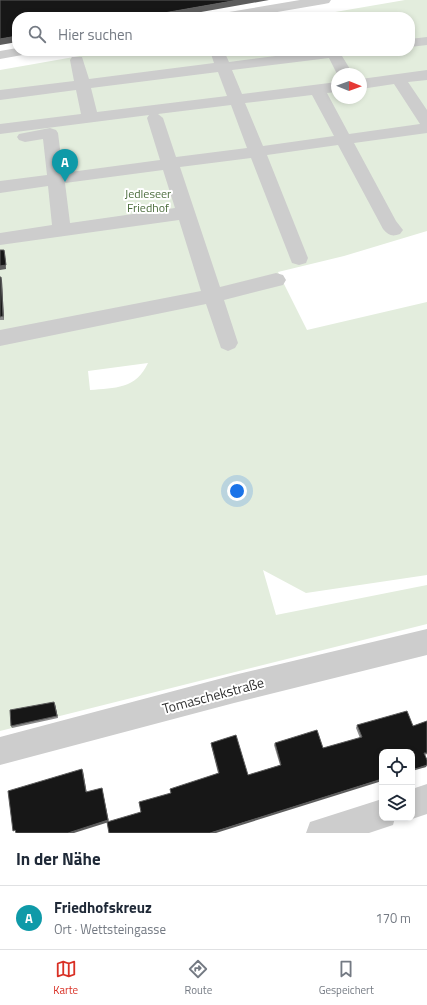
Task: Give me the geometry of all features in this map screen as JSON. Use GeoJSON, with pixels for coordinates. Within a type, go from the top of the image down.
{"type":"FeatureCollection","features":[{"type":"Feature","properties":{"kind":"street"},"geometry":{"type":"LineString","coordinates":[[247,12],[290,3],[324,0]]}},
{"type":"Feature","properties":{"kind":"street"},"geometry":{"type":"LineString","coordinates":[[415,42],[427,41]]}},
{"type":"Feature","properties":{"kind":"street"},"geometry":{"type":"LineString","coordinates":[[0,55],[12,53]]}},
{"type":"Feature","properties":{"kind":"street"},"geometry":{"type":"LineString","coordinates":[[219,56],[238,99],[299,258]]}},
{"type":"Feature","properties":{"kind":"street"},"geometry":{"type":"LineString","coordinates":[[0,95],[304,56]]}},
{"type":"Feature","properties":{"kind":"street"},"geometry":{"type":"LineString","coordinates":[[335,56],[342,68]]}},
{"type":"Feature","properties":{"kind":"street"},"geometry":{"type":"LineString","coordinates":[[77,60],[90,118]]}},
{"type":"Feature","properties":{"kind":"street"},"geometry":{"type":"LineString","coordinates":[[367,83],[427,75]]}},
{"type":"Feature","properties":{"kind":"street"},"geometry":{"type":"LineString","coordinates":[[398,79],[427,122]]}},
{"type":"Feature","properties":{"kind":"street"},"geometry":{"type":"LineString","coordinates":[[0,129],[331,88]]}},
{"type":"Feature","properties":{"kind":"street"},"geometry":{"type":"LineString","coordinates":[[317,89],[394,230]]}},
{"type":"Feature","properties":{"kind":"street"},"geometry":{"type":"LineString","coordinates":[[155,118],[228,343]]}},
{"type":"Feature","properties":{"kind":"street"},"geometry":{"type":"LineString","coordinates":[[0,187],[427,128]]}},
{"type":"Feature","properties":{"kind":"street"},"geometry":{"type":"LineString","coordinates":[[0,140],[50,134],[62,230]]}},
{"type":"Feature","properties":{"kind":"street"},"geometry":{"type":"LineString","coordinates":[[0,239],[185,213]]}},
{"type":"Feature","properties":{"kind":"street"},"geometry":{"type":"LineString","coordinates":[[0,338],[212,296],[276,280]]}},
{"type":"Feature","properties":{"kind":"street","name":"Tomaschekstraße"},"geometry":{"type":"LineString","coordinates":[[0,751],[234,689],[427,642]]}},
{"type":"Feature","properties":{"kind":"street"},"geometry":{"type":"LineString","coordinates":[[415,803],[427,799]]}},
{"type":"Feature","properties":{"kind":"street"},"geometry":{"type":"LineString","coordinates":[[321,833],[379,815]]}},
{"type":"Feature","properties":{"kind":"green space","name":"Jedleseer Friedhof"},"geometry":{"type":"Polygon","coordinates":[[[405,0],[427,0],[427,231],[344,256],[278,272],[307,330],[427,302],[427,575],[306,593],[263,570],[276,615],[427,585],[427,624],[0,731],[0,70],[80,56],[415,56],[415,12],[335,12],[405,0]],[[148,363],[88,371],[90,390],[124,386],[137,378],[143,372],[148,363]]]}},
{"type":"Feature","properties":{"kind":"building"},"geometry":{"type":"Polygon","coordinates":[[[0,0],[238,0],[170,12],[12,12],[12,37],[0,39],[0,0]]]}},
{"type":"Feature","properties":{"kind":"building"},"geometry":{"type":"Polygon","coordinates":[[[0,250],[4,250],[6,265],[0,266],[0,250]]]}},
{"type":"Feature","properties":{"kind":"building"},"geometry":{"type":"Polygon","coordinates":[[[0,277],[3,316],[0,317],[0,277]]]}},
{"type":"Feature","properties":{"kind":"building"},"geometry":{"type":"Polygon","coordinates":[[[54,702],[57,716],[11,726],[10,710],[54,702]]]}},
{"type":"Feature","properties":{"kind":"building"},"geometry":{"type":"Polygon","coordinates":[[[407,711],[413,726],[427,721],[427,753],[424,753],[427,760],[427,765],[415,769],[415,749],[379,749],[379,780],[210,833],[109,833],[107,822],[141,812],[139,802],[171,793],[170,789],[219,773],[211,743],[236,735],[248,775],[281,765],[275,743],[317,730],[323,748],[362,737],[357,725],[407,711]]]}},
{"type":"Feature","properties":{"kind":"building"},"geometry":{"type":"Polygon","coordinates":[[[82,769],[86,792],[102,788],[108,820],[68,833],[16,833],[15,830],[13,831],[8,791],[82,769]]]}},
{"type":"Feature","properties":{"kind":"place","name":"Friedhofskreuz"},"geometry":{"type":"Point","coordinates":[65,182]}}]}
